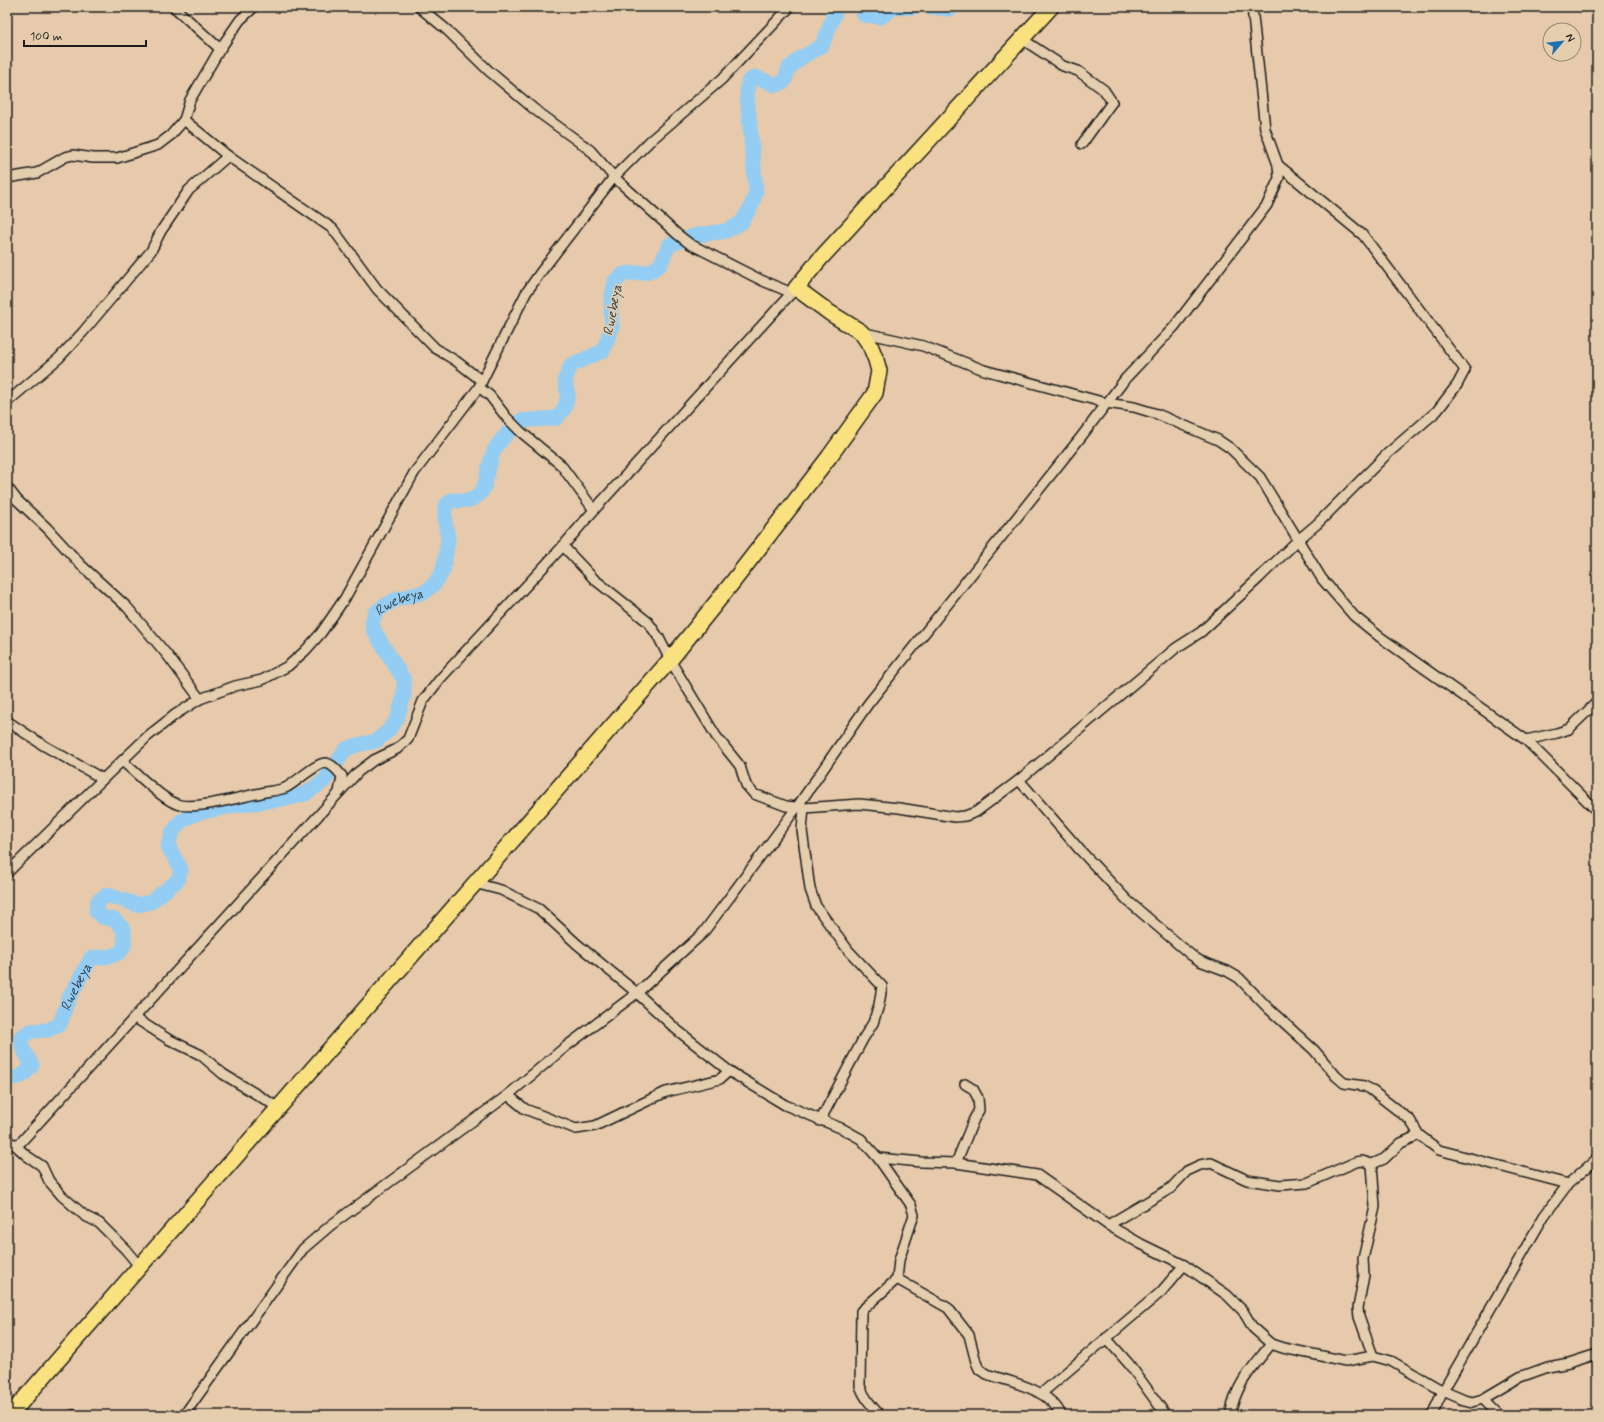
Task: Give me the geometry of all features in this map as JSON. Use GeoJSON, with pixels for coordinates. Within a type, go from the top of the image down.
{"type":"FeatureCollection","features":[{"type":"Feature","properties":{"kind":"main road"},"geometry":{"type":"LineString","coordinates":[[10,1415],[670,660],[737,577],[829,457],[875,393],[879,371],[870,345],[860,332],[794,290],[820,259],[1051,7]]}},
{"type":"Feature","properties":{"kind":"street"},"geometry":{"type":"LineString","coordinates":[[174,7],[220,49]]}},
{"type":"Feature","properties":{"kind":"street"},"geometry":{"type":"LineString","coordinates":[[7,178],[37,173],[65,157],[73,155],[93,158],[117,158],[158,145],[184,120],[190,100],[220,49],[240,20],[254,7]]}},
{"type":"Feature","properties":{"kind":"street"},"geometry":{"type":"LineString","coordinates":[[11,1143],[21,1142],[358,772],[374,760],[397,749],[408,739],[423,701],[440,679],[563,546],[794,290],[763,281],[690,244],[614,177],[590,150],[534,109],[489,71],[447,30],[419,7]]}},
{"type":"Feature","properties":{"kind":"street"},"geometry":{"type":"LineString","coordinates":[[7,873],[148,736],[176,714],[200,699],[235,686],[262,680],[288,666],[305,651],[321,633],[345,598],[414,473],[481,384],[526,293],[540,273],[614,177],[650,141],[722,79],[790,7]]}},
{"type":"Feature","properties":{"kind":"street"},"geometry":{"type":"LineString","coordinates":[[184,1415],[303,1249],[331,1225],[508,1095],[564,1048],[637,993],[703,933],[801,807],[868,704],[1081,437],[1126,378],[1174,327],[1267,205],[1279,178],[1278,165],[1265,129],[1252,7]]}},
{"type":"Feature","properties":{"kind":"street"},"geometry":{"type":"LineString","coordinates":[[1022,39],[1063,66],[1078,71],[1104,90],[1112,102],[1082,144]]}},
{"type":"Feature","properties":{"kind":"street"},"geometry":{"type":"LineString","coordinates":[[184,120],[228,156],[333,229],[377,289],[435,348],[456,361],[481,384],[507,418],[521,432],[561,465],[594,510]]}},
{"type":"Feature","properties":{"kind":"street"},"geometry":{"type":"LineString","coordinates":[[7,402],[59,358],[83,332],[151,251],[161,231],[189,190],[228,156]]}},
{"type":"Feature","properties":{"kind":"street"},"geometry":{"type":"LineString","coordinates":[[563,546],[594,579],[648,622],[659,638],[670,660],[716,736],[740,766],[746,785],[754,794],[786,806],[801,807],[859,804],[899,808],[955,817],[965,816],[976,812],[1019,780],[1176,648],[1201,632],[1298,540],[1317,524],[1387,454],[1437,411],[1457,385],[1465,370],[1363,235],[1278,165]]}},
{"type":"Feature","properties":{"kind":"street"},"geometry":{"type":"LineString","coordinates":[[860,332],[923,346],[984,370],[1106,403],[1134,407],[1158,414],[1218,440],[1230,448],[1260,477],[1322,579],[1354,616],[1380,637],[1526,740],[1597,811]]}},
{"type":"Feature","properties":{"kind":"street"},"geometry":{"type":"LineString","coordinates":[[8,489],[17,500],[48,528],[81,565],[127,607],[168,656],[200,699]]}},
{"type":"Feature","properties":{"kind":"street"},"geometry":{"type":"LineString","coordinates":[[1526,740],[1569,729],[1597,702]]}},
{"type":"Feature","properties":{"kind":"street"},"geometry":{"type":"LineString","coordinates":[[7,721],[43,745],[103,779]]}},
{"type":"Feature","properties":{"kind":"street"},"geometry":{"type":"LineString","coordinates":[[122,761],[166,799],[180,805],[196,805],[225,801],[285,788],[310,772],[316,765],[326,763],[337,769],[342,776],[339,793]]}},
{"type":"Feature","properties":{"kind":"street"},"geometry":{"type":"LineString","coordinates":[[1019,780],[1079,849],[1128,901],[1190,955],[1200,961],[1227,971],[1239,978],[1269,1009],[1314,1050],[1336,1076],[1344,1083],[1364,1086],[1370,1089],[1410,1120],[1419,1135],[1440,1150],[1568,1184]]}},
{"type":"Feature","properties":{"kind":"street"},"geometry":{"type":"LineString","coordinates":[[801,807],[802,830],[810,889],[816,906],[848,950],[882,986],[874,1023],[863,1039],[820,1121]]}},
{"type":"Feature","properties":{"kind":"street"},"geometry":{"type":"LineString","coordinates":[[474,883],[502,890],[539,909],[577,944],[637,993],[677,1030],[729,1071],[785,1105],[820,1121],[843,1129],[861,1139],[878,1158],[911,1205],[914,1214],[899,1260],[897,1279],[861,1311],[860,1386],[863,1395],[880,1415]]}},
{"type":"Feature","properties":{"kind":"street"},"geometry":{"type":"LineString","coordinates":[[135,1018],[168,1038],[201,1055],[223,1074],[279,1108]]}},
{"type":"Feature","properties":{"kind":"street"},"geometry":{"type":"LineString","coordinates":[[508,1095],[525,1109],[576,1129],[595,1126],[666,1092],[720,1079],[729,1071]]}},
{"type":"Feature","properties":{"kind":"street"},"geometry":{"type":"LineString","coordinates":[[956,1163],[979,1110],[978,1098],[973,1089],[965,1084]]}},
{"type":"Feature","properties":{"kind":"street"},"geometry":{"type":"LineString","coordinates":[[1108,1225],[1171,1188],[1187,1171],[1200,1165],[1211,1163],[1247,1180],[1280,1185],[1307,1182],[1356,1162],[1362,1161],[1372,1164],[1384,1159],[1401,1143],[1419,1135]]}},
{"type":"Feature","properties":{"kind":"street"},"geometry":{"type":"LineString","coordinates":[[11,1143],[42,1166],[49,1181],[62,1196],[85,1216],[99,1223],[125,1249],[140,1267]]}},
{"type":"Feature","properties":{"kind":"street"},"geometry":{"type":"LineString","coordinates":[[878,1158],[921,1162],[956,1163],[1037,1174],[1108,1225],[1141,1244],[1184,1265],[1227,1295],[1243,1312],[1253,1328],[1271,1344],[1283,1348],[1346,1361],[1374,1356],[1391,1361],[1442,1391],[1464,1400],[1472,1402],[1483,1399],[1520,1377],[1548,1367],[1569,1363],[1597,1354]]}},
{"type":"Feature","properties":{"kind":"street"},"geometry":{"type":"LineString","coordinates":[[1432,1415],[1442,1391],[1544,1216],[1568,1184],[1596,1163]]}},
{"type":"Feature","properties":{"kind":"street"},"geometry":{"type":"LineString","coordinates":[[1372,1164],[1375,1207],[1363,1259],[1364,1276],[1358,1308],[1359,1317],[1374,1356]]}},
{"type":"Feature","properties":{"kind":"street"},"geometry":{"type":"LineString","coordinates":[[1042,1393],[1161,1292],[1184,1265]]}},
{"type":"Feature","properties":{"kind":"street"},"geometry":{"type":"LineString","coordinates":[[897,1279],[948,1308],[969,1335],[976,1362],[979,1368],[986,1374],[1042,1393],[1058,1408],[1061,1415]]}},
{"type":"Feature","properties":{"kind":"street"},"geometry":{"type":"LineString","coordinates":[[1106,1338],[1130,1364],[1166,1415]]}},
{"type":"Feature","properties":{"kind":"street"},"geometry":{"type":"LineString","coordinates":[[1230,1415],[1234,1398],[1242,1380],[1271,1344]]}},
{"type":"Feature","properties":{"kind":"street"},"geometry":{"type":"LineString","coordinates":[[1483,1399],[1499,1415]]}},
{"type":"Feature","properties":{"kind":"waterway","name":"Rwebeya"},"geometry":{"type":"LineString","coordinates":[[7,1077],[15,1078],[21,1076],[27,1072],[32,1065],[22,1047],[21,1037],[31,1031],[48,1030],[60,1024],[68,1000],[91,958],[115,955],[122,950],[124,946],[124,930],[115,920],[102,917],[96,911],[98,901],[107,895],[138,905],[151,902],[178,880],[181,869],[168,846],[172,833],[181,821],[197,813],[244,804],[290,798],[305,794],[324,781],[346,749],[376,741],[388,731],[397,719],[404,696],[404,680],[374,631],[372,623],[375,613],[397,599],[425,592],[435,583],[443,571],[448,540],[445,521],[445,506],[452,500],[465,501],[473,499],[480,494],[484,488],[494,451],[506,435],[520,421],[557,418],[564,409],[568,396],[565,380],[571,365],[603,351],[612,327],[611,302],[615,281],[624,274],[649,272],[660,265],[669,245],[697,235],[726,231],[741,223],[751,207],[756,192],[747,94],[748,82],[755,77],[776,85],[784,82],[789,68],[802,57],[822,46],[837,7]]}},
{"type":"Feature","properties":{"kind":"waterway","name":"Rwebeya"},"geometry":{"type":"LineString","coordinates":[[860,7],[864,15],[881,17],[893,8],[914,7]]}},
{"type":"Feature","properties":{"kind":"waterway","name":"Rwebeya"},"geometry":{"type":"LineString","coordinates":[[930,7],[950,9],[952,7]]}}]}
